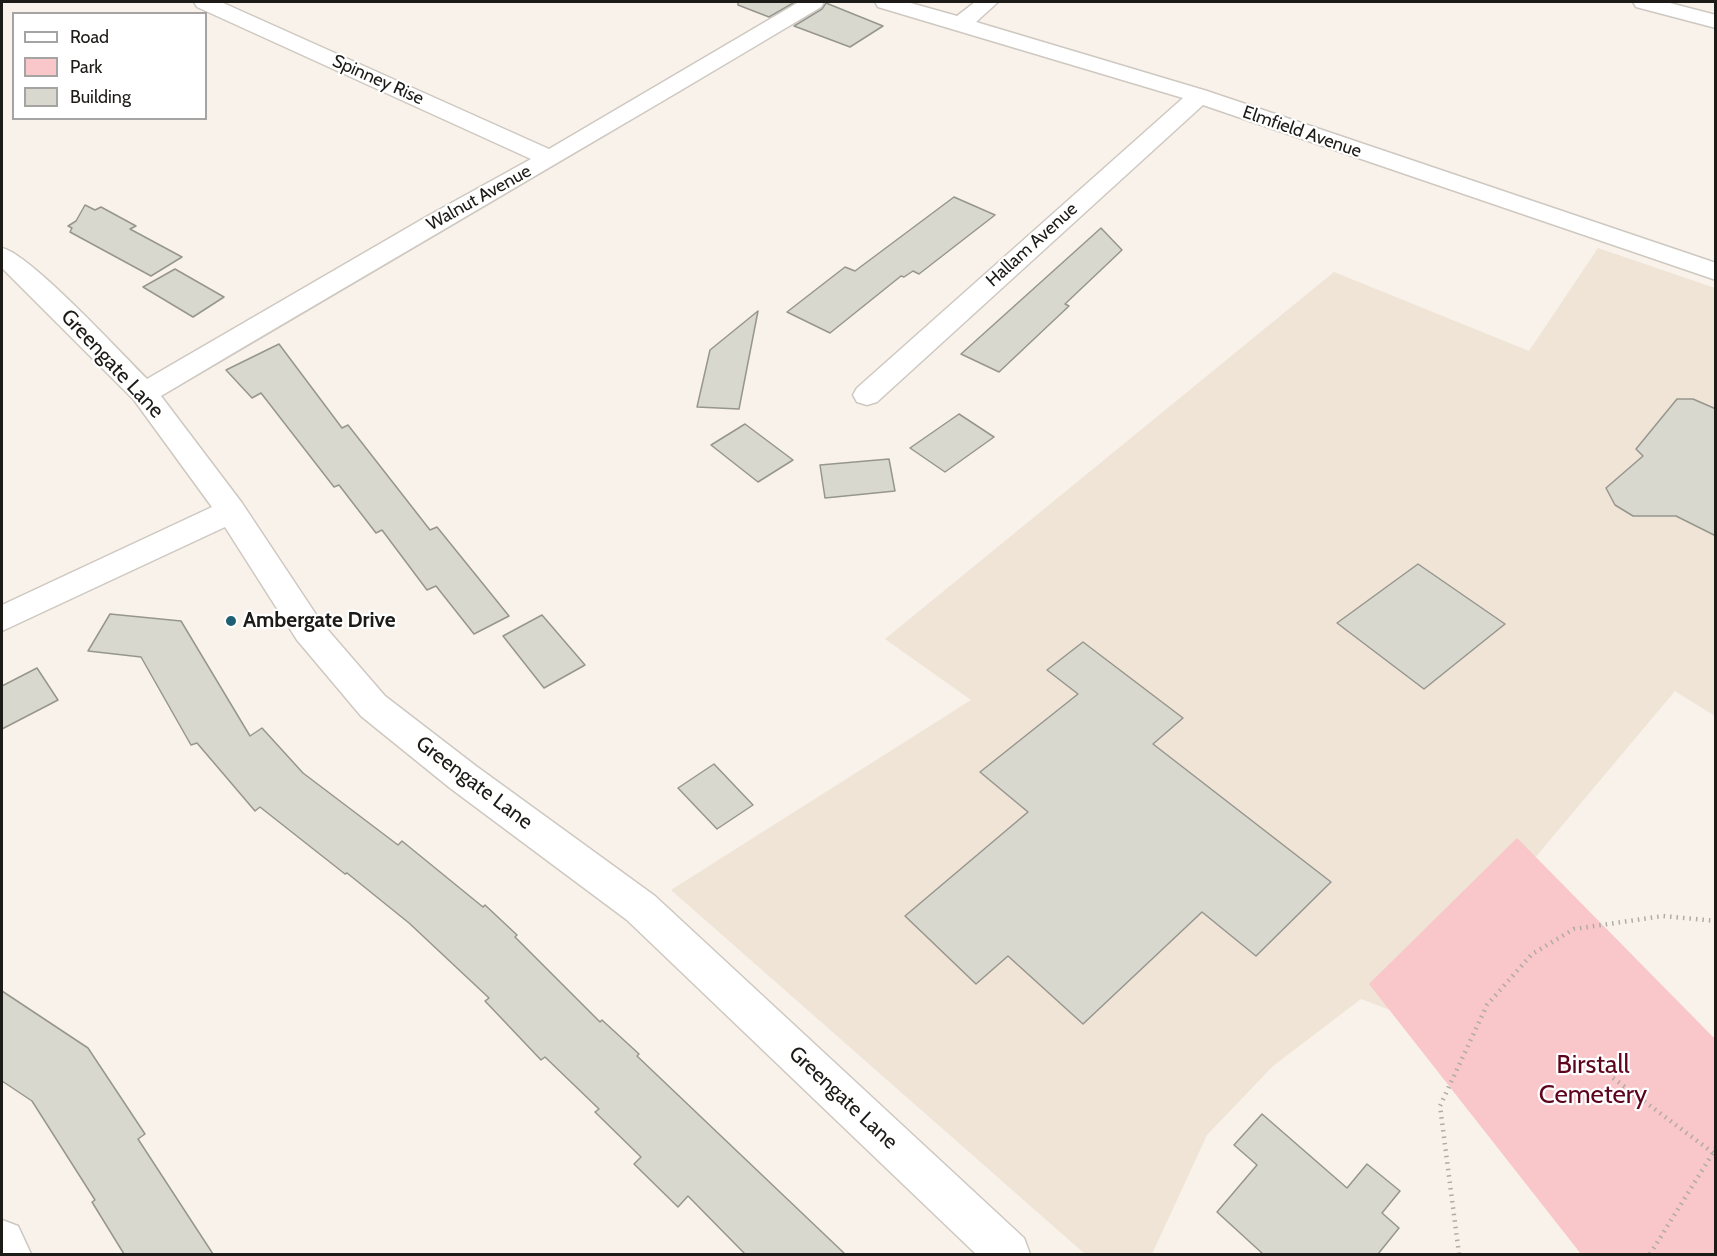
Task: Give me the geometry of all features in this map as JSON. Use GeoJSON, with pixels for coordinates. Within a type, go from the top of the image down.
{"type":"FeatureCollection","features":[{"type":"Feature","properties":{"kind":"street","name":"Spinney Rise"},"geometry":{"type":"LineString","coordinates":[[205,2],[550,159]]}},
{"type":"Feature","properties":{"kind":"street","name":"Walnut Avenue"},"geometry":{"type":"LineString","coordinates":[[144,393],[435,222],[550,159],[813,2]]}},
{"type":"Feature","properties":{"kind":"street","name":"Elmfield Avenue"},"geometry":{"type":"LineString","coordinates":[[886,2],[1199,96],[1716,272]]}},
{"type":"Feature","properties":{"kind":"street"},"geometry":{"type":"LineString","coordinates":[[961,24],[988,2]]}},
{"type":"Feature","properties":{"kind":"street"},"geometry":{"type":"LineString","coordinates":[[1644,2],[1716,22]]}},
{"type":"Feature","properties":{"kind":"street","name":"Hallam Avenue"},"geometry":{"type":"LineString","coordinates":[[867,395],[1199,96]]}},
{"type":"Feature","properties":{"kind":"street","name":"Greengate Lane"},"geometry":{"type":"LineString","coordinates":[[2,256],[25,274],[144,393],[231,511],[309,630],[373,706],[463,777],[641,908],[1008,1254]]}},
{"type":"Feature","properties":{"kind":"street"},"geometry":{"type":"LineString","coordinates":[[2,619],[231,511]]}},
{"type":"Feature","properties":{"kind":"street"},"geometry":{"type":"LineString","coordinates":[[2,1242],[9,1254]]}},
{"type":"Feature","properties":{"kind":"path"},"geometry":{"type":"LineString","coordinates":[[1459,1254],[1440,1106],[1487,1005],[1532,954],[1574,929],[1663,916],[1716,921]]}},
{"type":"Feature","properties":{"kind":"path"},"geometry":{"type":"LineString","coordinates":[[1613,1078],[1714,1152],[1650,1254]]}},
{"type":"Feature","properties":{"kind":"shaded area"},"geometry":{"type":"Polygon","coordinates":[[[1598,248],[1715,288],[1715,716],[1675,691],[1403,1015],[1361,999],[1273,1066],[1207,1135],[1152,1254],[1085,1254],[671,890],[971,700],[885,639],[1334,272],[1529,351],[1598,248]]]}},
{"type":"Feature","properties":{"kind":"green space","name":"Birstall Cemetery"},"geometry":{"type":"Polygon","coordinates":[[[1517,838],[1715,1039],[1715,1254],[1581,1254],[1369,984],[1517,838]]]}},
{"type":"Feature","properties":{"kind":"building"},"geometry":{"type":"Polygon","coordinates":[[[738,2],[795,2],[769,17],[738,5],[738,2]]]}},
{"type":"Feature","properties":{"kind":"building"},"geometry":{"type":"Polygon","coordinates":[[[826,3],[883,26],[850,47],[794,26],[822,9],[826,3]]]}},
{"type":"Feature","properties":{"kind":"building"},"geometry":{"type":"Polygon","coordinates":[[[954,197],[995,215],[919,274],[913,271],[904,277],[901,276],[830,333],[787,312],[845,267],[855,271],[954,197]]]}},
{"type":"Feature","properties":{"kind":"building"},"geometry":{"type":"Polygon","coordinates":[[[85,205],[95,210],[101,207],[136,226],[130,229],[182,257],[151,276],[70,232],[72,228],[68,226],[76,221],[85,205]]]}},
{"type":"Feature","properties":{"kind":"building"},"geometry":{"type":"Polygon","coordinates":[[[1101,228],[1122,250],[1065,304],[1069,306],[999,372],[961,354],[1101,228]]]}},
{"type":"Feature","properties":{"kind":"building"},"geometry":{"type":"Polygon","coordinates":[[[175,269],[224,297],[193,317],[143,287],[175,269]]]}},
{"type":"Feature","properties":{"kind":"building"},"geometry":{"type":"Polygon","coordinates":[[[758,311],[739,409],[697,407],[710,350],[758,311]]]}},
{"type":"Feature","properties":{"kind":"building"},"geometry":{"type":"Polygon","coordinates":[[[279,344],[342,428],[348,425],[430,530],[437,527],[509,616],[474,634],[436,586],[427,590],[382,530],[376,533],[339,485],[334,487],[261,393],[252,398],[226,370],[279,344]]]}},
{"type":"Feature","properties":{"kind":"building"},"geometry":{"type":"Polygon","coordinates":[[[1677,399],[1693,399],[1716,409],[1716,536],[1676,516],[1633,516],[1615,505],[1606,488],[1643,456],[1636,449],[1677,399]]]}},
{"type":"Feature","properties":{"kind":"building"},"geometry":{"type":"Polygon","coordinates":[[[959,414],[994,437],[945,472],[910,448],[959,414]]]}},
{"type":"Feature","properties":{"kind":"building"},"geometry":{"type":"Polygon","coordinates":[[[745,424],[793,460],[758,482],[711,445],[745,424]]]}},
{"type":"Feature","properties":{"kind":"building"},"geometry":{"type":"Polygon","coordinates":[[[889,459],[895,491],[825,498],[820,465],[889,459]]]}},
{"type":"Feature","properties":{"kind":"building"},"geometry":{"type":"Polygon","coordinates":[[[1418,564],[1505,624],[1424,689],[1337,623],[1418,564]]]}},
{"type":"Feature","properties":{"kind":"building"},"geometry":{"type":"Polygon","coordinates":[[[110,614],[181,621],[250,736],[262,728],[303,773],[398,845],[402,841],[483,907],[485,905],[600,1022],[602,1020],[639,1054],[637,1056],[845,1254],[745,1254],[688,1196],[678,1207],[634,1164],[641,1157],[595,1112],[599,1109],[545,1057],[541,1060],[485,1001],[489,998],[409,923],[260,807],[255,811],[197,743],[191,745],[141,657],[88,651],[110,614]]]}},
{"type":"Feature","properties":{"kind":"building"},"geometry":{"type":"Polygon","coordinates":[[[542,615],[585,665],[544,688],[503,636],[542,615]]]}},
{"type":"Feature","properties":{"kind":"building"},"geometry":{"type":"Polygon","coordinates":[[[1083,642],[1183,718],[1153,744],[1331,882],[1256,956],[1202,912],[1083,1024],[1008,956],[976,984],[905,916],[1028,812],[980,772],[1078,694],[1047,670],[1083,642]]]}},
{"type":"Feature","properties":{"kind":"building"},"geometry":{"type":"Polygon","coordinates":[[[37,668],[58,700],[2,729],[2,686],[37,668]]]}},
{"type":"Feature","properties":{"kind":"building"},"geometry":{"type":"Polygon","coordinates":[[[714,764],[753,805],[717,829],[678,788],[714,764]]]}},
{"type":"Feature","properties":{"kind":"building"},"geometry":{"type":"Polygon","coordinates":[[[2,991],[88,1048],[145,1134],[138,1139],[213,1254],[124,1254],[92,1202],[95,1200],[32,1101],[2,1081],[2,991]]]}},
{"type":"Feature","properties":{"kind":"building"},"geometry":{"type":"Polygon","coordinates":[[[1262,1114],[1347,1188],[1367,1164],[1400,1191],[1382,1213],[1399,1228],[1378,1254],[1263,1254],[1217,1212],[1257,1165],[1234,1145],[1262,1114]]]}},
{"type":"Feature","properties":{"kind":"place","name":"Ambergate Drive"},"geometry":{"type":"Point","coordinates":[231,621]}}]}
